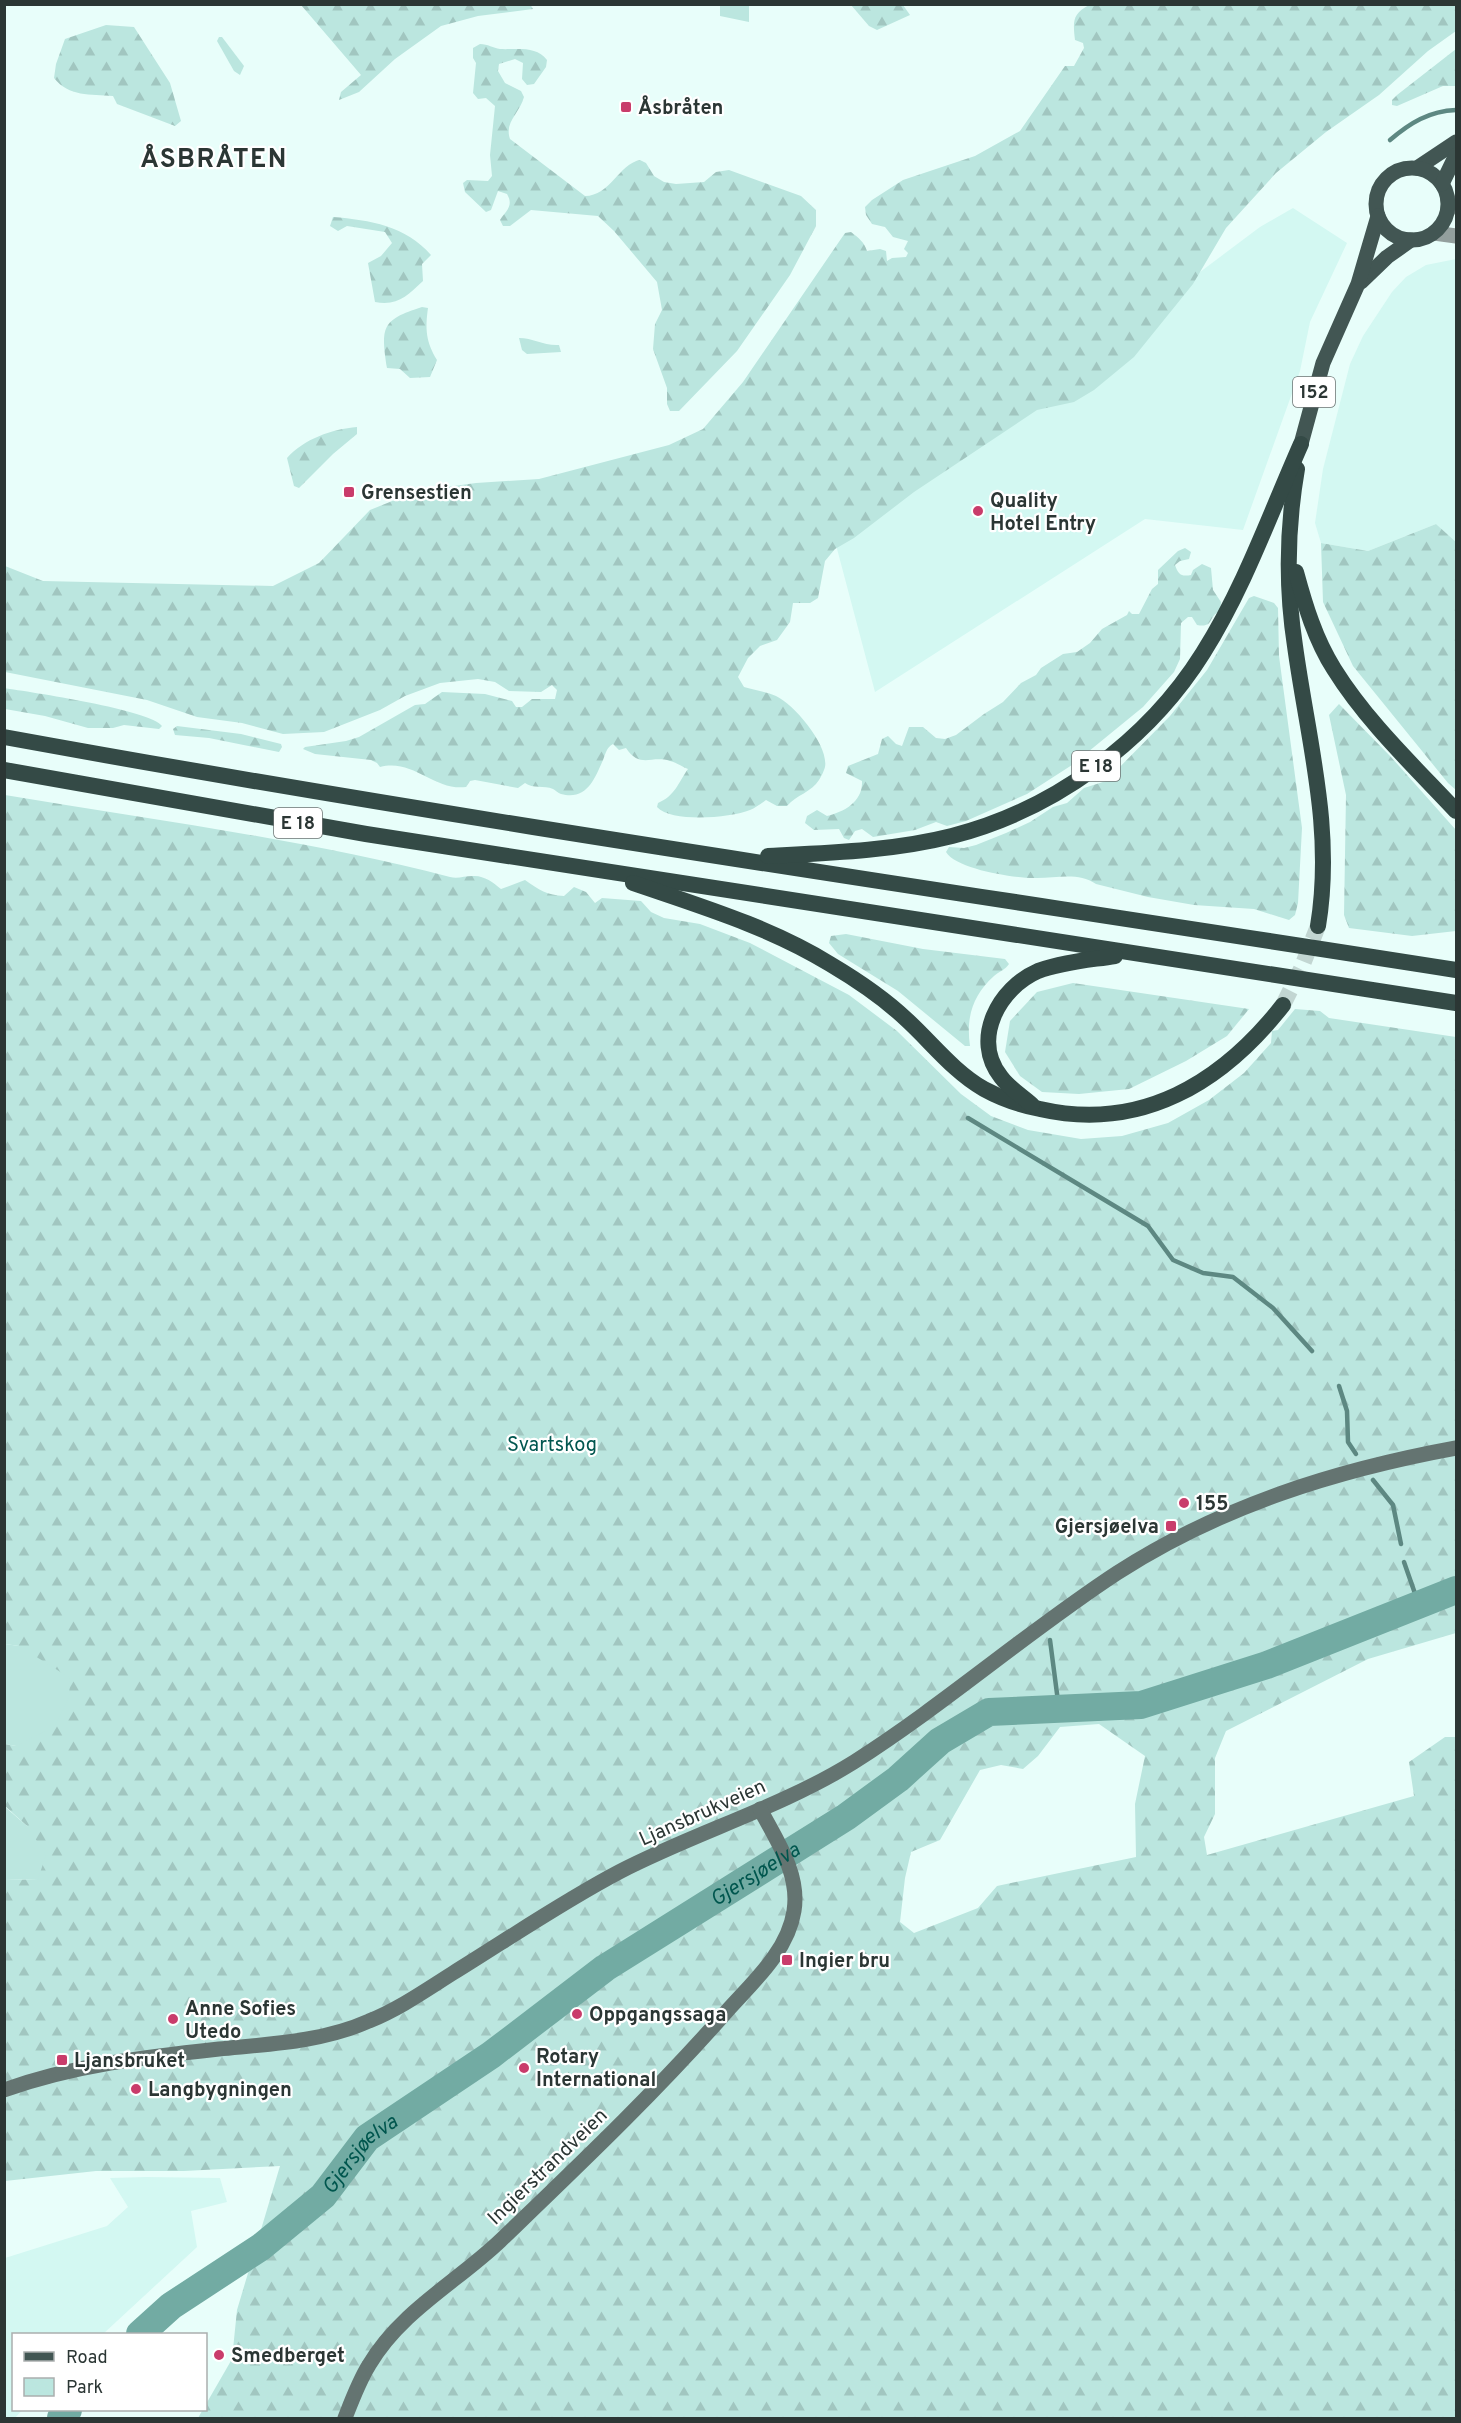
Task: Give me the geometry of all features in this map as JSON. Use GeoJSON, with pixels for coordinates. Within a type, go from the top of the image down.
{"type":"FeatureCollection","features":[{"type":"Feature","properties":{"kind":"highway"},"geometry":{"type":"LineString","coordinates":[[1301,444],[1292,502],[1289,550],[1294,643],[1323,830],[1323,893],[1318,926]]}},
{"type":"Feature","properties":{"kind":"highway","name":"E 18"},"geometry":{"type":"LineString","coordinates":[[727,858],[869,849],[952,836],[992,823],[1030,806],[1067,786],[1100,764],[1151,719],[1176,693],[1203,653],[1244,576],[1301,444]]}},
{"type":"Feature","properties":{"kind":"highway"},"geometry":{"type":"LineString","coordinates":[[1289,550],[1316,635],[1333,668],[1354,698],[1386,736],[1456,811]]}},
{"type":"Feature","properties":{"kind":"highway","name":"E 18"},"geometry":{"type":"LineString","coordinates":[[4,737],[279,786],[727,858],[1456,970]]}},
{"type":"Feature","properties":{"kind":"highway","name":"E 18"},"geometry":{"type":"LineString","coordinates":[[4,770],[250,815],[1456,1003]]}},
{"type":"Feature","properties":{"kind":"highway","name":"E 18"},"geometry":{"type":"LineString","coordinates":[[593,869],[745,924],[793,944],[828,963],[881,998],[983,1089],[1008,1101],[1035,1108],[1076,1115],[1097,1115],[1140,1108],[1165,1100],[1208,1078],[1234,1059],[1260,1035],[1283,1005]]}},
{"type":"Feature","properties":{"kind":"highway","name":"E 18"},"geometry":{"type":"LineString","coordinates":[[1035,1108],[1001,1077],[992,1059],[989,1041],[991,1022],[998,1004],[1011,988],[1040,971],[1134,954]]}},
{"type":"Feature","properties":{"kind":"main road","name":"152"},"geometry":{"type":"LineString","coordinates":[[1301,444],[1323,363],[1358,284],[1378,216],[1376,202],[1382,184],[1396,172],[1417,168],[1456,142]]}},
{"type":"Feature","properties":{"kind":"main road"},"geometry":{"type":"LineString","coordinates":[[1442,184],[1456,155]]}},
{"type":"Feature","properties":{"kind":"main road"},"geometry":{"type":"LineString","coordinates":[[1417,168],[1435,176],[1452,203],[1444,222],[1434,233]]}},
{"type":"Feature","properties":{"kind":"main road"},"geometry":{"type":"LineString","coordinates":[[1378,216],[1382,224],[1394,236],[1411,240]]}},
{"type":"Feature","properties":{"kind":"main road","name":"152"},"geometry":{"type":"LineString","coordinates":[[1358,284],[1387,257],[1411,240],[1423,239],[1434,233]]}},
{"type":"Feature","properties":{"kind":"main road","name":"Ljansbrukveien"},"geometry":{"type":"LineString","coordinates":[[4,2090],[88,2066],[141,2057],[286,2042],[355,2027],[401,2005],[552,1911],[622,1871],[830,1776],[907,1725],[1055,1615],[1151,1553],[1214,1520],[1272,1495],[1322,1478],[1375,1464],[1456,1448]]}},
{"type":"Feature","properties":{"kind":"main road","name":"Ingierstrandveien"},"geometry":{"type":"LineString","coordinates":[[345,2418],[369,2364],[404,2321],[487,2254],[582,2163],[704,2038],[765,1968],[783,1942],[794,1913],[795,1894],[789,1865],[760,1809]]}},
{"type":"Feature","properties":{"kind":"street"},"geometry":{"type":"LineString","coordinates":[[1434,233],[1456,236]]}},
{"type":"Feature","properties":{"kind":"shaded area"},"geometry":{"type":"Polygon","coordinates":[[[1293,208],[1347,243],[1310,322],[1300,371],[1243,530],[1145,519],[875,692],[836,545],[1260,227],[1293,208]]]}},
{"type":"Feature","properties":{"kind":"shaded area"},"geometry":{"type":"Polygon","coordinates":[[[1456,259],[1456,542],[1436,524],[1368,551],[1321,543],[1315,523],[1323,469],[1350,364],[1363,336],[1392,292],[1406,277],[1426,265],[1456,259]]]}},
{"type":"Feature","properties":{"kind":"shaded area"},"geometry":{"type":"Polygon","coordinates":[[[110,2178],[220,2178],[227,2202],[191,2211],[197,2247],[104,2333],[12,2333],[12,2411],[21,2411],[15,2418],[5,2418],[5,2258],[107,2226],[128,2207],[110,2178]]]}},
{"type":"Feature","properties":{"kind":"green space"},"geometry":{"type":"Polygon","coordinates":[[[530,4],[533,9],[478,16],[441,26],[395,59],[359,92],[339,100],[341,92],[361,75],[301,5],[530,4]]]}},
{"type":"Feature","properties":{"kind":"green space"},"geometry":{"type":"Polygon","coordinates":[[[720,5],[749,5],[749,22],[720,16],[720,5]]]}},
{"type":"Feature","properties":{"kind":"green space"},"geometry":{"type":"Polygon","coordinates":[[[851,5],[903,5],[910,15],[877,30],[869,26],[851,5]]]}},
{"type":"Feature","properties":{"kind":"green space"},"geometry":{"type":"Polygon","coordinates":[[[1089,5],[1456,5],[1456,31],[1428,51],[1379,95],[1326,132],[1276,173],[1226,228],[1193,284],[1134,357],[1094,390],[1074,402],[1037,410],[914,492],[854,538],[835,549],[825,561],[818,598],[810,603],[793,603],[790,622],[777,640],[760,646],[748,658],[738,677],[744,687],[765,692],[784,701],[801,717],[822,748],[825,767],[820,779],[812,788],[787,806],[777,806],[766,800],[741,813],[702,818],[664,812],[657,807],[658,803],[672,793],[688,769],[674,762],[641,760],[626,748],[619,750],[613,744],[608,749],[589,786],[584,791],[570,795],[525,783],[518,788],[475,780],[470,781],[466,787],[454,787],[403,767],[392,765],[380,767],[371,760],[315,754],[303,749],[359,737],[415,705],[425,704],[442,692],[485,694],[512,701],[516,707],[522,707],[532,699],[555,699],[557,690],[552,685],[541,692],[509,691],[495,682],[478,679],[440,683],[324,732],[283,734],[242,723],[197,717],[147,700],[5,672],[5,566],[43,581],[273,586],[319,563],[370,510],[417,491],[476,483],[539,479],[669,445],[703,429],[743,382],[845,233],[851,232],[856,236],[867,251],[880,249],[886,251],[887,261],[892,258],[906,257],[908,253],[904,249],[908,241],[893,237],[885,227],[872,224],[866,215],[865,207],[903,180],[975,156],[1020,131],[1065,66],[1074,66],[1084,48],[1083,43],[1075,40],[1074,23],[1079,12],[1089,5]]]}},
{"type":"Feature","properties":{"kind":"green space"},"geometry":{"type":"Polygon","coordinates":[[[106,25],[134,27],[170,83],[181,121],[175,126],[117,104],[113,96],[73,92],[54,78],[56,64],[65,39],[106,25]]]}},
{"type":"Feature","properties":{"kind":"green space"},"geometry":{"type":"Polygon","coordinates":[[[219,37],[222,37],[244,66],[240,75],[234,71],[217,41],[219,37]]]}},
{"type":"Feature","properties":{"kind":"green space"},"geometry":{"type":"Polygon","coordinates":[[[480,44],[500,49],[532,50],[547,60],[546,67],[534,84],[527,85],[522,79],[523,63],[515,59],[499,64],[498,71],[505,83],[521,91],[524,97],[509,128],[510,139],[585,196],[601,191],[626,167],[640,160],[646,163],[654,176],[664,182],[676,184],[704,182],[716,172],[729,170],[801,196],[816,210],[816,226],[790,275],[737,351],[679,411],[670,411],[667,404],[667,388],[653,349],[655,324],[662,310],[657,282],[614,231],[598,216],[531,210],[510,226],[503,226],[500,220],[510,202],[507,194],[498,191],[491,210],[486,212],[465,192],[463,183],[467,180],[488,181],[492,176],[490,155],[495,106],[486,98],[478,99],[473,93],[476,63],[473,58],[473,48],[480,44]]]}},
{"type":"Feature","properties":{"kind":"green space"},"geometry":{"type":"Polygon","coordinates":[[[1456,49],[1456,86],[1443,86],[1397,106],[1392,105],[1392,100],[1397,95],[1456,49]]]}},
{"type":"Feature","properties":{"kind":"green space"},"geometry":{"type":"Polygon","coordinates":[[[333,217],[386,226],[410,237],[431,255],[422,264],[423,281],[402,299],[390,303],[375,302],[368,263],[381,256],[392,243],[385,232],[347,226],[338,231],[330,226],[333,217]]]}},
{"type":"Feature","properties":{"kind":"green space"},"geometry":{"type":"Polygon","coordinates":[[[422,307],[428,308],[427,335],[437,360],[430,377],[410,378],[400,369],[387,368],[385,334],[391,321],[422,307]]]}},
{"type":"Feature","properties":{"kind":"green space"},"geometry":{"type":"Polygon","coordinates":[[[519,338],[559,345],[561,352],[527,354],[522,350],[519,338]]]}},
{"type":"Feature","properties":{"kind":"green space"},"geometry":{"type":"Polygon","coordinates":[[[357,427],[357,434],[299,488],[294,486],[287,458],[294,451],[319,436],[357,427]]]}},
{"type":"Feature","properties":{"kind":"green space"},"geometry":{"type":"Polygon","coordinates":[[[1436,524],[1456,542],[1456,790],[1353,666],[1323,602],[1321,543],[1368,551],[1436,524]]]}},
{"type":"Feature","properties":{"kind":"green space"},"geometry":{"type":"Polygon","coordinates":[[[1185,548],[1191,552],[1189,559],[1175,565],[1177,571],[1188,576],[1202,564],[1211,568],[1213,590],[1221,602],[1220,611],[1203,626],[1197,625],[1192,617],[1188,617],[1181,623],[1180,659],[1174,672],[1143,707],[1072,765],[1027,794],[966,821],[947,826],[936,822],[915,830],[873,837],[862,829],[855,831],[849,840],[844,838],[839,829],[814,830],[805,823],[807,816],[817,810],[827,816],[846,809],[856,800],[862,781],[846,773],[848,766],[878,754],[882,739],[888,736],[896,744],[902,746],[909,727],[923,727],[936,738],[945,739],[956,735],[1003,702],[1021,683],[1036,675],[1041,668],[1063,654],[1077,652],[1090,643],[1102,629],[1127,615],[1129,611],[1132,614],[1139,614],[1152,589],[1158,584],[1158,570],[1178,551],[1185,548]]]}},
{"type":"Feature","properties":{"kind":"green space"},"geometry":{"type":"Polygon","coordinates":[[[1254,596],[1274,603],[1278,608],[1279,656],[1302,828],[1298,903],[1295,915],[1289,920],[1254,909],[1194,905],[1148,897],[1081,878],[1065,876],[1033,878],[999,874],[973,868],[952,858],[946,852],[949,847],[964,848],[1006,833],[1030,822],[1053,807],[1067,803],[1084,788],[1106,781],[1170,716],[1207,670],[1249,598],[1254,596]]]}},
{"type":"Feature","properties":{"kind":"green space"},"geometry":{"type":"Polygon","coordinates":[[[4,688],[114,708],[153,720],[162,726],[159,729],[124,725],[113,728],[88,728],[45,716],[5,709],[4,688]]]}},
{"type":"Feature","properties":{"kind":"green space"},"geometry":{"type":"Polygon","coordinates":[[[1339,704],[1391,757],[1456,830],[1456,931],[1412,936],[1349,928],[1344,915],[1346,795],[1329,715],[1339,704]]]}},
{"type":"Feature","properties":{"kind":"green space"},"geometry":{"type":"Polygon","coordinates":[[[177,726],[241,734],[281,744],[282,747],[279,752],[209,738],[175,735],[173,729],[177,726]]]}},
{"type":"Feature","properties":{"kind":"green space","name":"Svartskog"},"geometry":{"type":"Polygon","coordinates":[[[5,795],[284,841],[453,878],[480,877],[501,889],[525,880],[543,891],[564,896],[574,887],[586,892],[595,903],[602,898],[641,901],[651,912],[664,918],[700,924],[750,943],[849,995],[897,1031],[961,1094],[991,1116],[1028,1130],[1081,1139],[1122,1136],[1168,1123],[1209,1100],[1244,1073],[1271,1043],[1272,1031],[1278,1030],[1295,1009],[1320,1011],[1329,1018],[1456,1037],[1456,1633],[1368,1659],[1226,1731],[1215,1758],[1215,1814],[1204,1837],[1207,1855],[1414,1796],[1409,1762],[1445,1737],[1456,1737],[1456,2418],[198,2418],[202,2411],[207,2411],[207,2402],[232,2359],[237,2310],[280,2166],[184,2171],[96,2171],[5,2181],[5,1880],[38,1879],[27,1826],[5,1806],[5,1744],[16,1746],[19,1646],[5,1644],[5,795]],[[1099,1724],[1060,1727],[1038,1756],[1023,1769],[1001,1765],[980,1770],[940,1840],[911,1852],[905,1878],[900,1922],[914,1933],[978,1908],[997,1886],[1136,1857],[1135,1804],[1145,1756],[1099,1724]]]}},
{"type":"Feature","properties":{"kind":"green space"},"geometry":{"type":"Polygon","coordinates":[[[846,934],[923,949],[1005,959],[1009,964],[980,991],[972,1008],[969,1026],[970,1046],[965,1046],[898,991],[838,954],[829,943],[831,936],[846,934]]]}},
{"type":"Feature","properties":{"kind":"green space"},"geometry":{"type":"Polygon","coordinates":[[[1073,983],[1249,1009],[1227,1036],[1186,1061],[1129,1089],[1079,1094],[1042,1092],[1020,1076],[1005,1052],[1010,1021],[1037,992],[1073,983]]]}},
{"type":"Feature","properties":{"kind":"green space"},"geometry":{"type":"Polygon","coordinates":[[[5,1644],[19,1646],[70,1678],[69,1698],[55,1726],[16,1746],[5,1744],[5,1644]]]}},
{"type":"Feature","properties":{"kind":"green space"},"geometry":{"type":"Polygon","coordinates":[[[4,1806],[27,1826],[46,1855],[38,1879],[5,1880],[4,1806]]]}},
{"type":"Feature","properties":{"kind":"waterway"},"geometry":{"type":"LineString","coordinates":[[1390,140],[1420,119],[1456,110]]}},
{"type":"Feature","properties":{"kind":"waterway"},"geometry":{"type":"LineString","coordinates":[[968,1118],[1148,1226],[1173,1260],[1203,1273],[1233,1277],[1273,1308],[1312,1351]]}},
{"type":"Feature","properties":{"kind":"waterway"},"geometry":{"type":"LineString","coordinates":[[1339,1386],[1347,1411],[1348,1442],[1356,1454]]}},
{"type":"Feature","properties":{"kind":"waterway"},"geometry":{"type":"LineString","coordinates":[[1373,1480],[1393,1505],[1401,1544]]}},
{"type":"Feature","properties":{"kind":"waterway"},"geometry":{"type":"LineString","coordinates":[[1404,1562],[1419,1605]]}},
{"type":"Feature","properties":{"kind":"waterway","name":"Gjersjøelva"},"geometry":{"type":"LineString","coordinates":[[141,2333],[171,2306],[261,2247],[323,2196],[367,2138],[491,2055],[605,1968],[846,1817],[898,1779],[940,1741],[989,1712],[1141,1705],[1267,1665],[1456,1590]]}},
{"type":"Feature","properties":{"kind":"waterway"},"geometry":{"type":"LineString","coordinates":[[1050,1640],[1059,1709]]}},
{"type":"Feature","properties":{"kind":"waterway","name":"Gjersjøelva"},"geometry":{"type":"LineString","coordinates":[[61,2418],[67,2411]]}},
{"type":"Feature","properties":{"kind":"tunnel"},"geometry":{"type":"LineString","coordinates":[[1283,1005],[1301,969],[1318,926]]}},
{"type":"Feature","properties":{"kind":"place","name":"Åsbråten"},"geometry":{"type":"Point","coordinates":[626,107]}},
{"type":"Feature","properties":{"kind":"place","name":"Grensestien"},"geometry":{"type":"Point","coordinates":[349,492]}},
{"type":"Feature","properties":{"kind":"place","name":"Quality Hotel Entry"},"geometry":{"type":"Point","coordinates":[978,511]}},
{"type":"Feature","properties":{"kind":"place","name":"155"},"geometry":{"type":"Point","coordinates":[1184,1503]}},
{"type":"Feature","properties":{"kind":"place","name":"Gjersjøelva"},"geometry":{"type":"Point","coordinates":[1171,1526]}},
{"type":"Feature","properties":{"kind":"place","name":"Ingier bru"},"geometry":{"type":"Point","coordinates":[787,1960]}},
{"type":"Feature","properties":{"kind":"place","name":"Oppgangssaga"},"geometry":{"type":"Point","coordinates":[577,2014]}},
{"type":"Feature","properties":{"kind":"place","name":"Anne Sofies Utedo"},"geometry":{"type":"Point","coordinates":[173,2019]}},
{"type":"Feature","properties":{"kind":"place","name":"Ljansbruket"},"geometry":{"type":"Point","coordinates":[62,2060]}},
{"type":"Feature","properties":{"kind":"place","name":"Rotary International"},"geometry":{"type":"Point","coordinates":[524,2068]}},
{"type":"Feature","properties":{"kind":"place","name":"Langbygningen"},"geometry":{"type":"Point","coordinates":[136,2089]}},
{"type":"Feature","properties":{"kind":"place","name":"Smedberget"},"geometry":{"type":"Point","coordinates":[219,2355]}},
{"type":"Feature","properties":{"kind":"district","name":"ÅSBRÅTEN"},"geometry":{"type":"Point","coordinates":[214,158]}}]}
